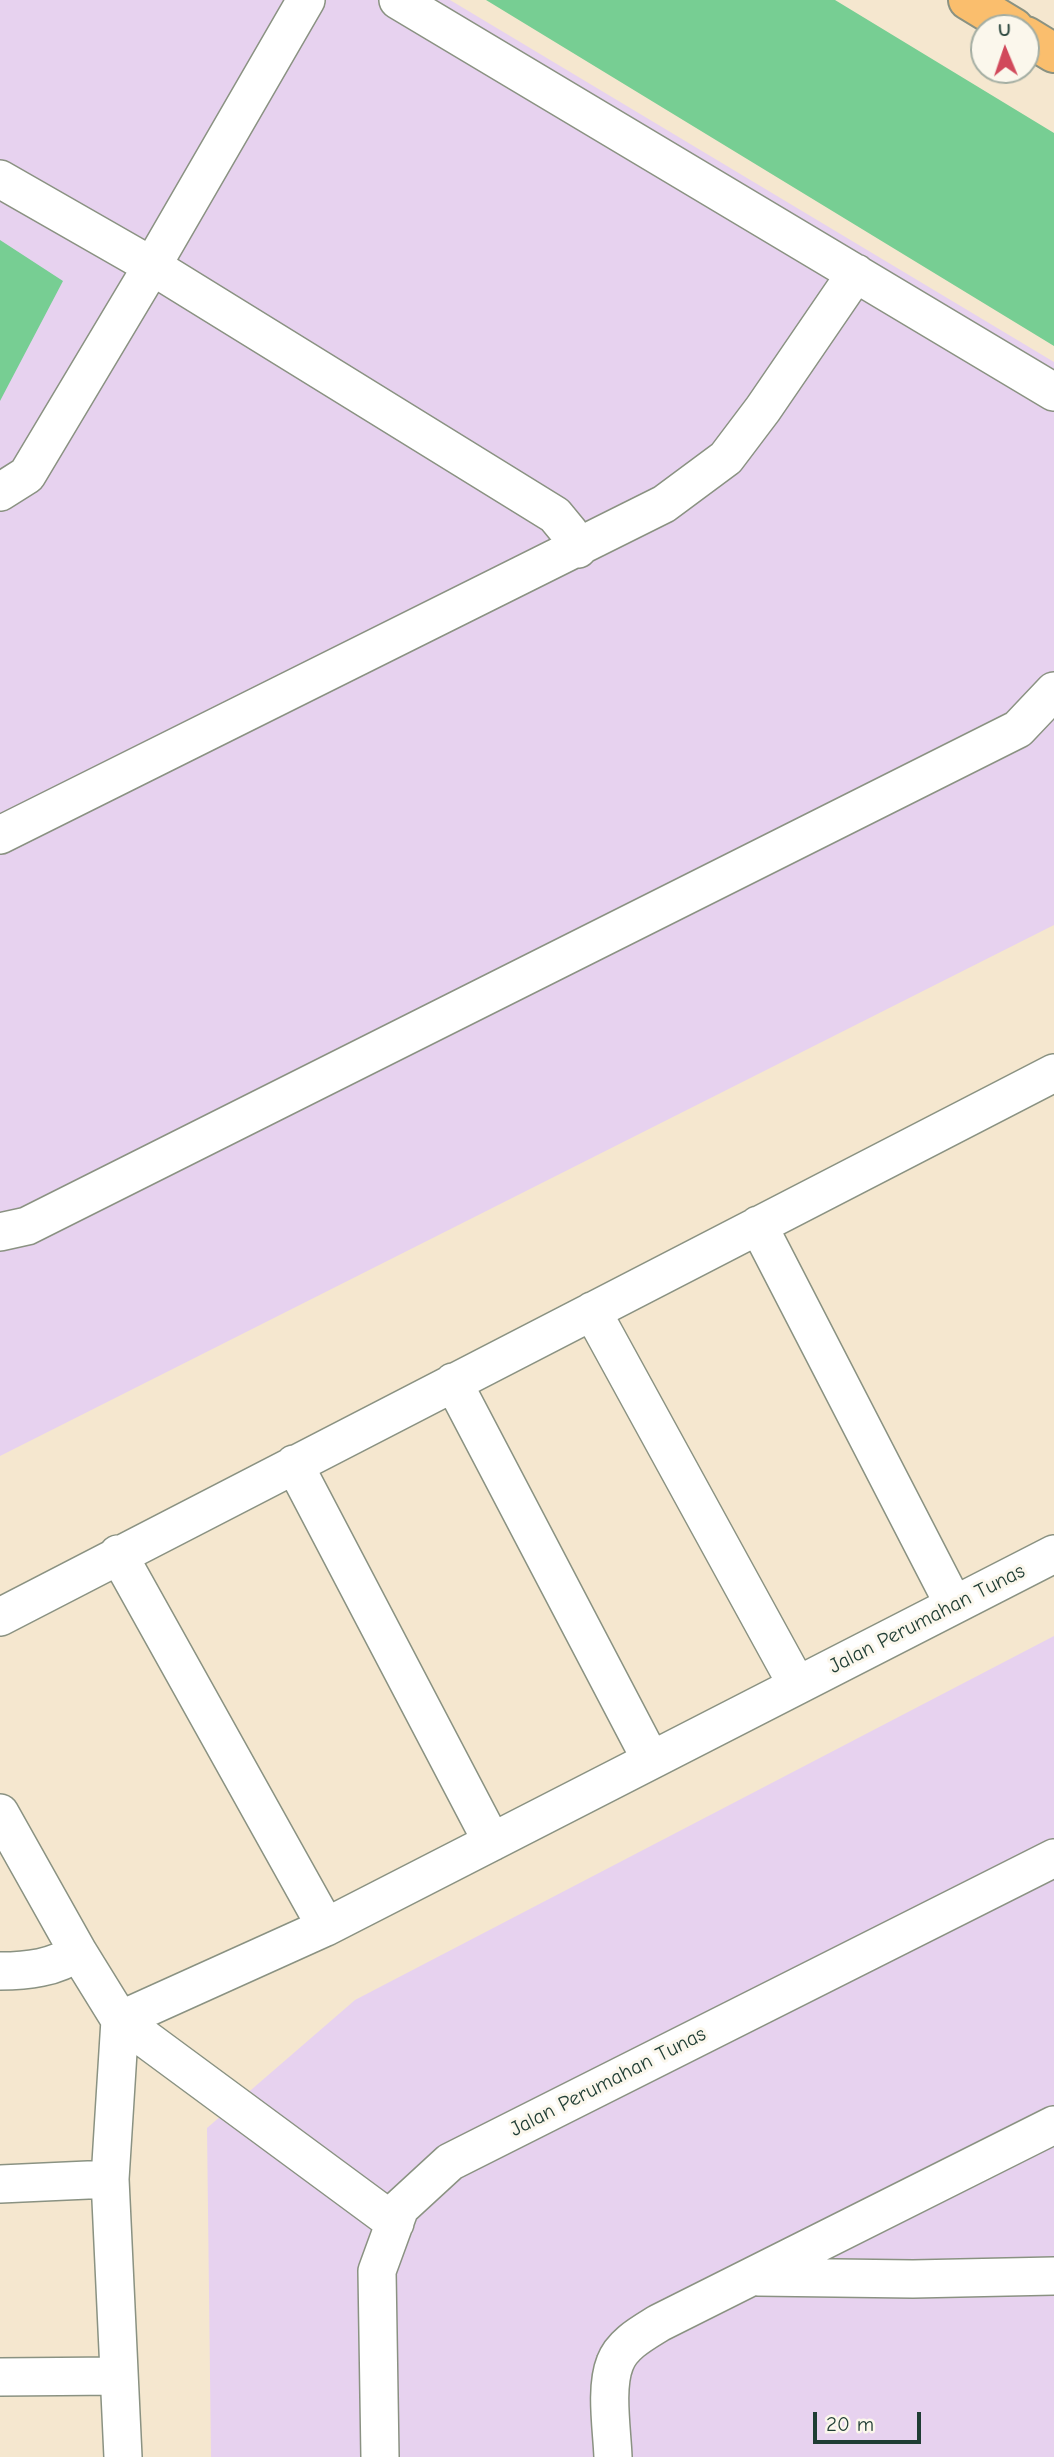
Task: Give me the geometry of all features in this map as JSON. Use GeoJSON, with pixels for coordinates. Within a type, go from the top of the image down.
{"type":"FeatureCollection","features":[{"type":"Feature","properties":{"kind":"highway"},"geometry":{"type":"LineString","coordinates":[[968,0],[991,14]]}},
{"type":"Feature","properties":{"kind":"street"},"geometry":{"type":"LineString","coordinates":[[0,492],[27,475],[306,0]]}},
{"type":"Feature","properties":{"kind":"street"},"geometry":{"type":"LineString","coordinates":[[398,0],[1054,391]]}},
{"type":"Feature","properties":{"kind":"street"},"geometry":{"type":"LineString","coordinates":[[0,179],[152,266],[555,515],[578,549]]}},
{"type":"Feature","properties":{"kind":"street"},"geometry":{"type":"LineString","coordinates":[[0,835],[664,504],[726,458],[763,409],[856,273]]}},
{"type":"Feature","properties":{"kind":"street"},"geometry":{"type":"LineString","coordinates":[[0,1232],[27,1226],[1018,729],[1054,691]]}},
{"type":"Feature","properties":{"kind":"street"},"geometry":{"type":"LineString","coordinates":[[0,1617],[1054,1073]]}},
{"type":"Feature","properties":{"kind":"street"},"geometry":{"type":"LineString","coordinates":[[758,1225],[954,1605]]}},
{"type":"Feature","properties":{"kind":"street"},"geometry":{"type":"LineString","coordinates":[[592,1311],[797,1685]]}},
{"type":"Feature","properties":{"kind":"street"},"geometry":{"type":"LineString","coordinates":[[453,1382],[651,1760]]}},
{"type":"Feature","properties":{"kind":"street"},"geometry":{"type":"LineString","coordinates":[[294,1464],[492,1842]]}},
{"type":"Feature","properties":{"kind":"street","name":"Jalan Perumahan Tunas"},"geometry":{"type":"LineString","coordinates":[[120,2020],[326,1927],[1054,1554]]}},
{"type":"Feature","properties":{"kind":"street"},"geometry":{"type":"LineString","coordinates":[[118,1555],[326,1927]]}},
{"type":"Feature","properties":{"kind":"street"},"geometry":{"type":"LineString","coordinates":[[0,1813],[78,1952],[120,2020],[395,2223]]}},
{"type":"Feature","properties":{"kind":"street","name":"Jalan Perumahan Tunas"},"geometry":{"type":"LineString","coordinates":[[380,2457],[377,2271],[400,2208],[450,2162],[1054,1858]]}},
{"type":"Feature","properties":{"kind":"street"},"geometry":{"type":"LineString","coordinates":[[0,1971],[40,1968],[65,1961],[78,1952]]}},
{"type":"Feature","properties":{"kind":"street"},"geometry":{"type":"LineString","coordinates":[[120,2020],[110,2179],[123,2457]]}},
{"type":"Feature","properties":{"kind":"street"},"geometry":{"type":"LineString","coordinates":[[612,2457],[611,2388],[615,2362],[634,2339],[659,2323],[1054,2125]]}},
{"type":"Feature","properties":{"kind":"street"},"geometry":{"type":"LineString","coordinates":[[0,2184],[110,2179]]}},
{"type":"Feature","properties":{"kind":"street"},"geometry":{"type":"LineString","coordinates":[[751,2277],[913,2279],[1054,2276]]}},
{"type":"Feature","properties":{"kind":"street"},"geometry":{"type":"LineString","coordinates":[[0,2377],[118,2376]]}},
{"type":"Feature","properties":{"kind":"shaded area"},"geometry":{"type":"Polygon","coordinates":[[[0,0],[450,0],[1054,362],[1054,925],[0,1456],[0,0]]]}},
{"type":"Feature","properties":{"kind":"shaded area"},"geometry":{"type":"Polygon","coordinates":[[[1054,1636],[1054,2457],[211,2457],[207,2128],[355,2000],[1054,1636]]]}},
{"type":"Feature","properties":{"kind":"green space"},"geometry":{"type":"Polygon","coordinates":[[[486,0],[835,0],[1054,133],[1054,346],[486,0]]]}},
{"type":"Feature","properties":{"kind":"green space"},"geometry":{"type":"Polygon","coordinates":[[[0,240],[63,281],[0,401],[0,240]]]}}]}
